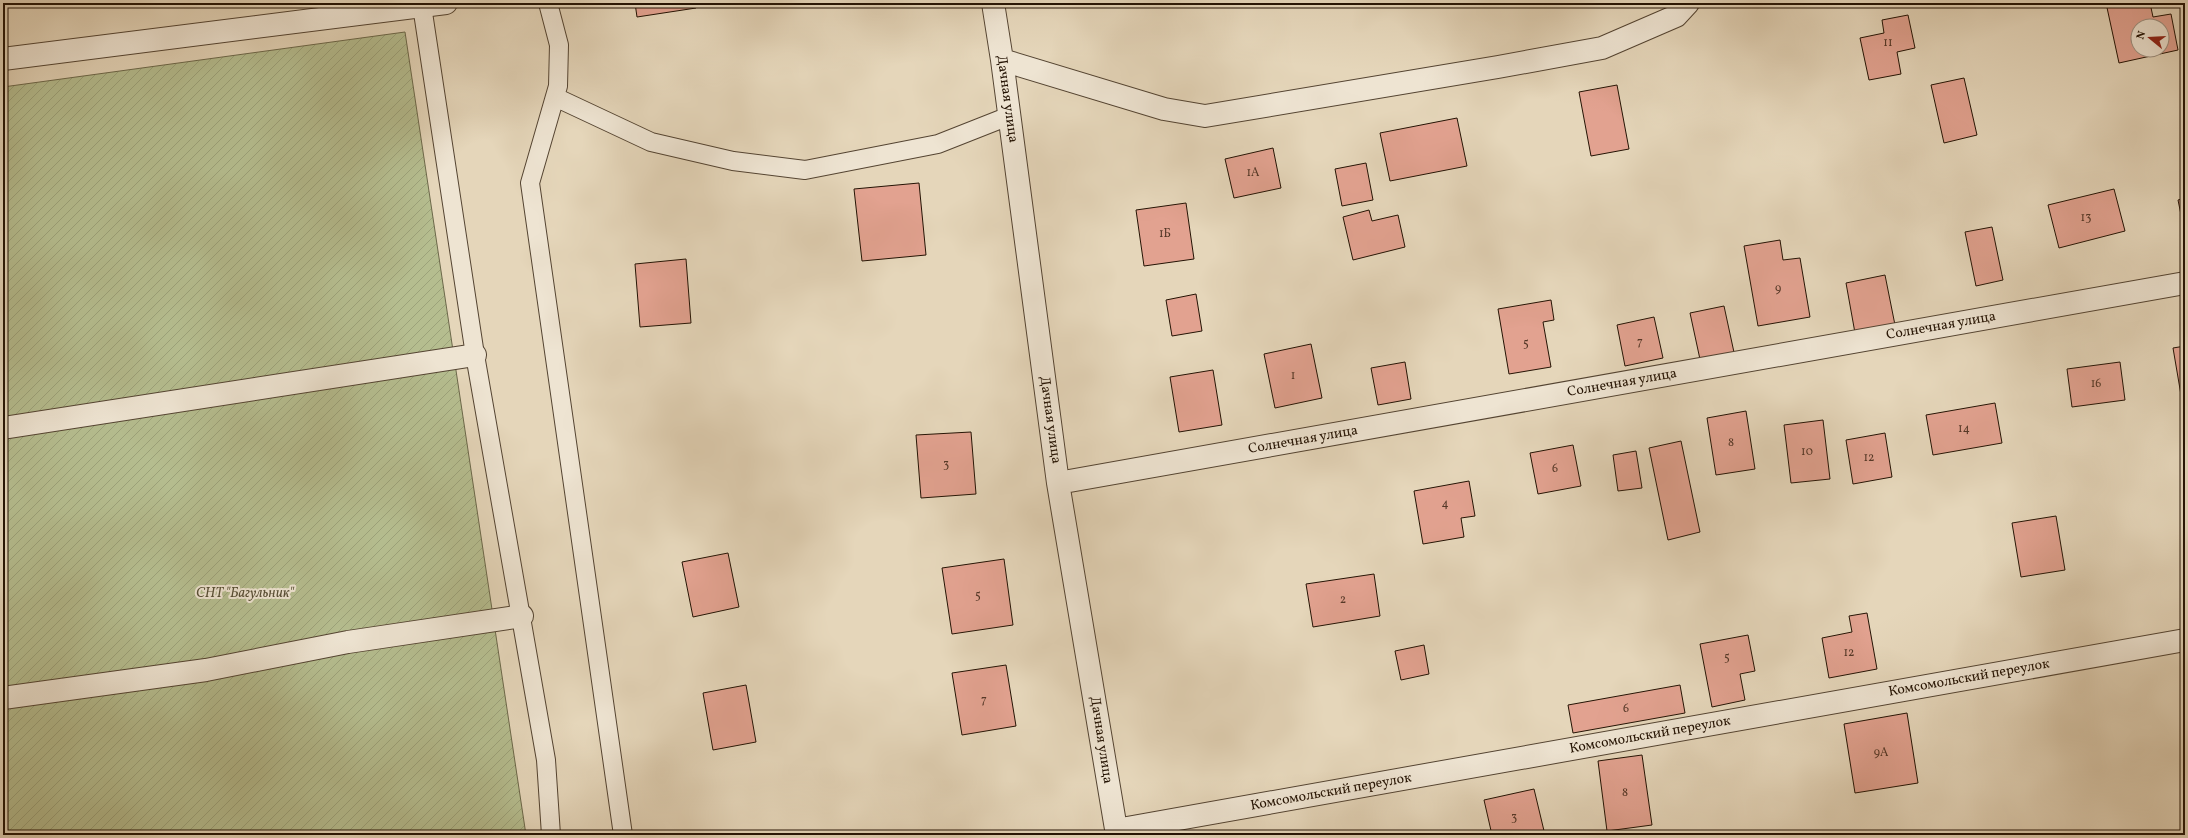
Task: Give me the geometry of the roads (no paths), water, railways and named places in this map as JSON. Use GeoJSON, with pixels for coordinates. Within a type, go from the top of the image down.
{"type":"FeatureCollection","features":[{"type":"Feature","properties":{"kind":"street"},"geometry":{"type":"LineString","coordinates":[[3,60],[446,3]]}},
{"type":"Feature","properties":{"kind":"street","name":"Дачная улица"},"geometry":{"type":"LineString","coordinates":[[993,3],[1010,116],[1058,483],[1116,833]]}},
{"type":"Feature","properties":{"kind":"street"},"geometry":{"type":"LineString","coordinates":[[1002,60],[1164,109],[1205,116],[1602,48],[1676,16],[1688,3]]}},
{"type":"Feature","properties":{"kind":"street","name":"Солнечная улица"},"geometry":{"type":"LineString","coordinates":[[1058,483],[2185,283]]}},
{"type":"Feature","properties":{"kind":"street"},"geometry":{"type":"LineString","coordinates":[[3,428],[475,355]]}},
{"type":"Feature","properties":{"kind":"street"},"geometry":{"type":"LineString","coordinates":[[3,698],[206,670],[348,642],[522,616]]}},
{"type":"Feature","properties":{"kind":"street","name":"Комсомольский переулок"},"geometry":{"type":"LineString","coordinates":[[1116,833],[2185,640]]}},
{"type":"Feature","properties":{"kind":"lane"},"geometry":{"type":"LineString","coordinates":[[548,3],[559,45],[558,86],[530,183],[623,835]]}},
{"type":"Feature","properties":{"kind":"lane"},"geometry":{"type":"LineString","coordinates":[[422,6],[475,355],[522,616],[546,760],[551,835]]}},
{"type":"Feature","properties":{"kind":"lane"},"geometry":{"type":"LineString","coordinates":[[555,97],[651,142],[733,162],[805,170],[938,144],[1010,116]]}},
{"type":"Feature","properties":{"kind":"park label","name":"СНТ \"Багульник\""},"geometry":{"type":"Point","coordinates":[245,593]}}]}
